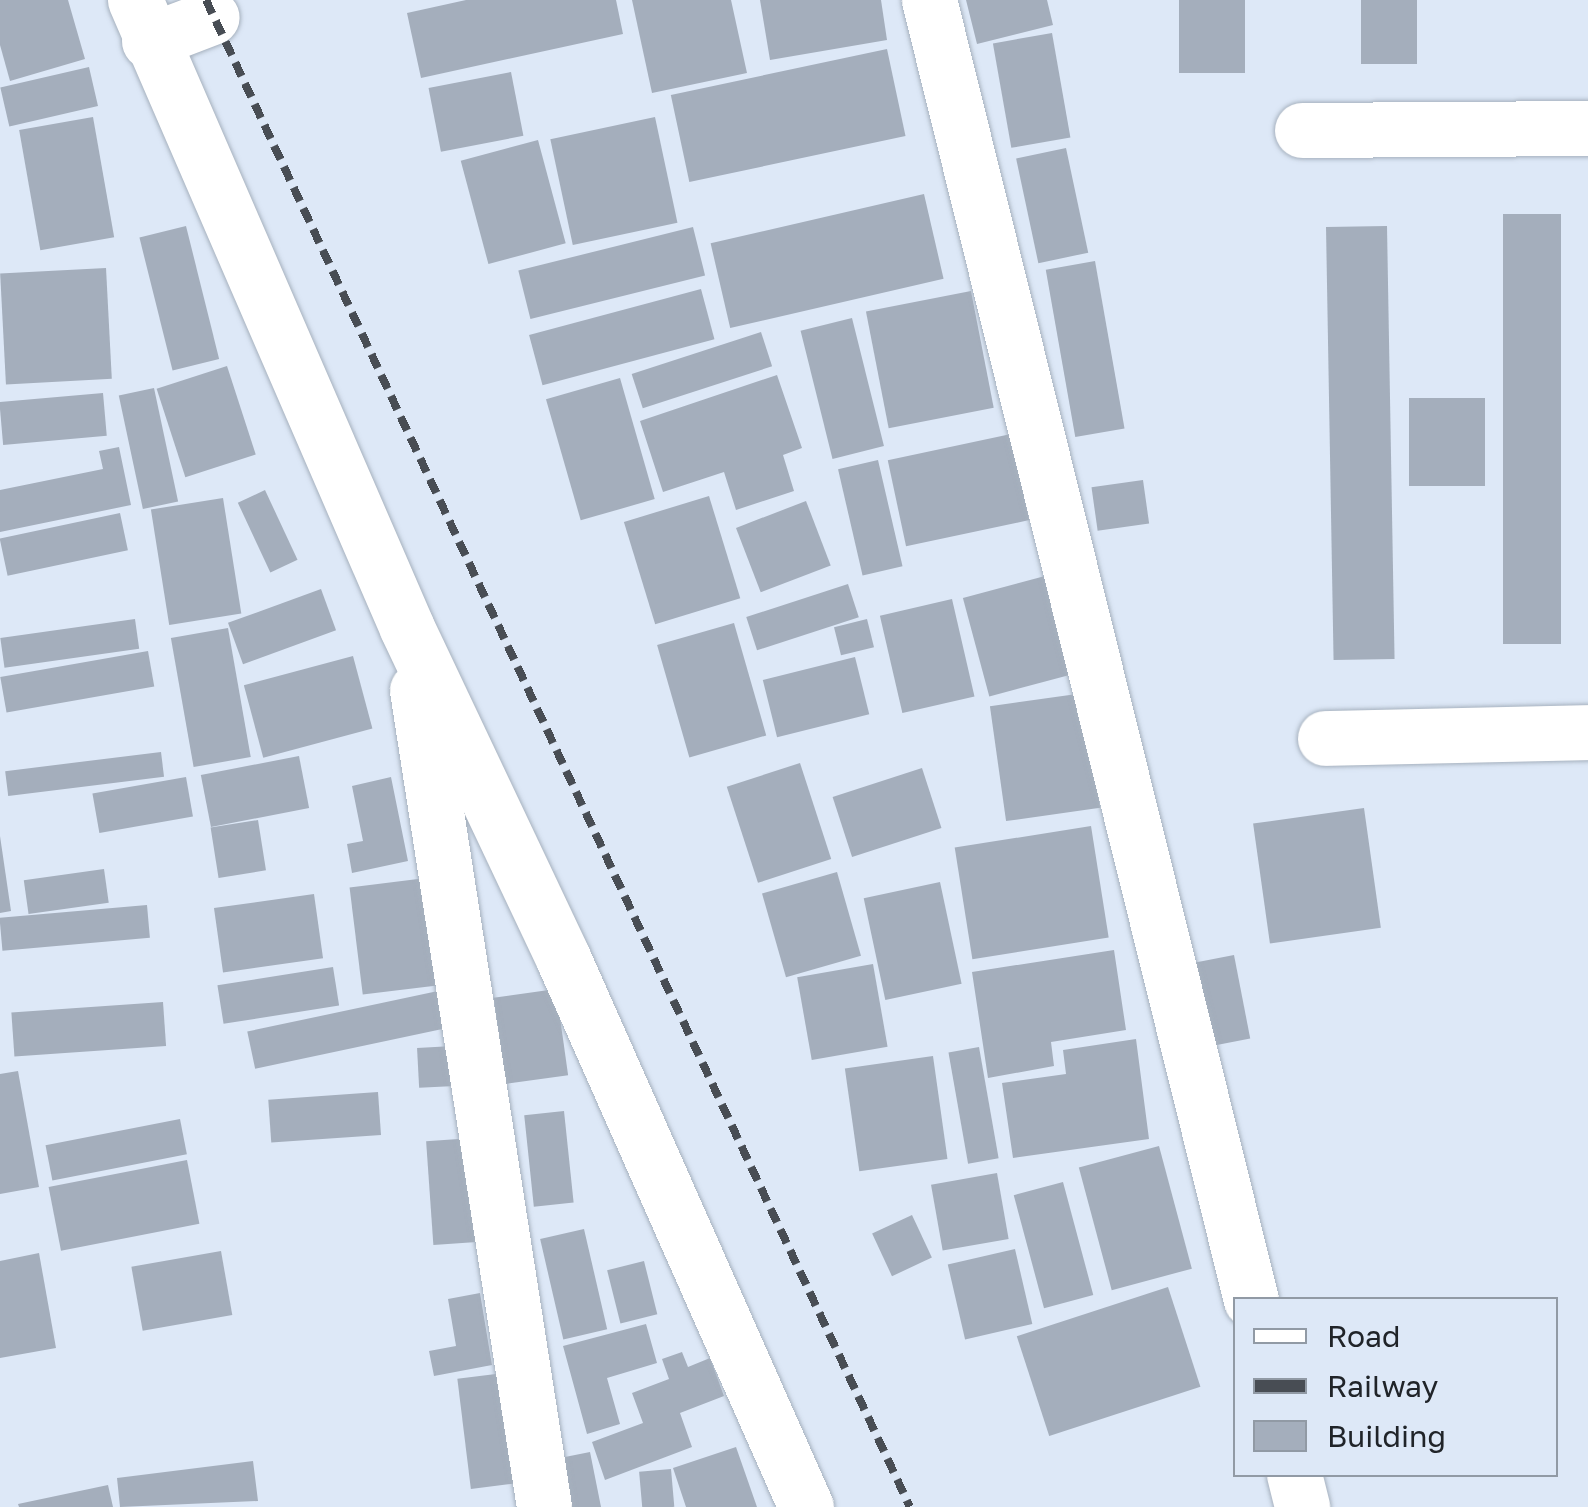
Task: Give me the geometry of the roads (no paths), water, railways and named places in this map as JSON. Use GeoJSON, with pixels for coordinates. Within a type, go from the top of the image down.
{"type":"FeatureCollection","features":[{"type":"Feature","properties":{"kind":"street"},"geometry":{"type":"LineString","coordinates":[[929,0],[1250,1297]]}},
{"type":"Feature","properties":{"kind":"street"},"geometry":{"type":"LineString","coordinates":[[212,17],[142,20],[406,628],[564,958],[806,1507]]}},
{"type":"Feature","properties":{"kind":"street"},"geometry":{"type":"LineString","coordinates":[[1302,130],[1588,128]]}},
{"type":"Feature","properties":{"kind":"street"},"geometry":{"type":"LineString","coordinates":[[406,628],[544,1507]]}},
{"type":"Feature","properties":{"kind":"street"},"geometry":{"type":"LineString","coordinates":[[1325,738],[1588,732]]}},
{"type":"Feature","properties":{"kind":"street"},"geometry":{"type":"LineString","coordinates":[[1295,1477],[1302,1507]]}},
{"type":"Feature","properties":{"kind":"railway"},"geometry":{"type":"LineString","coordinates":[[206,0],[910,1507]]}}]}
